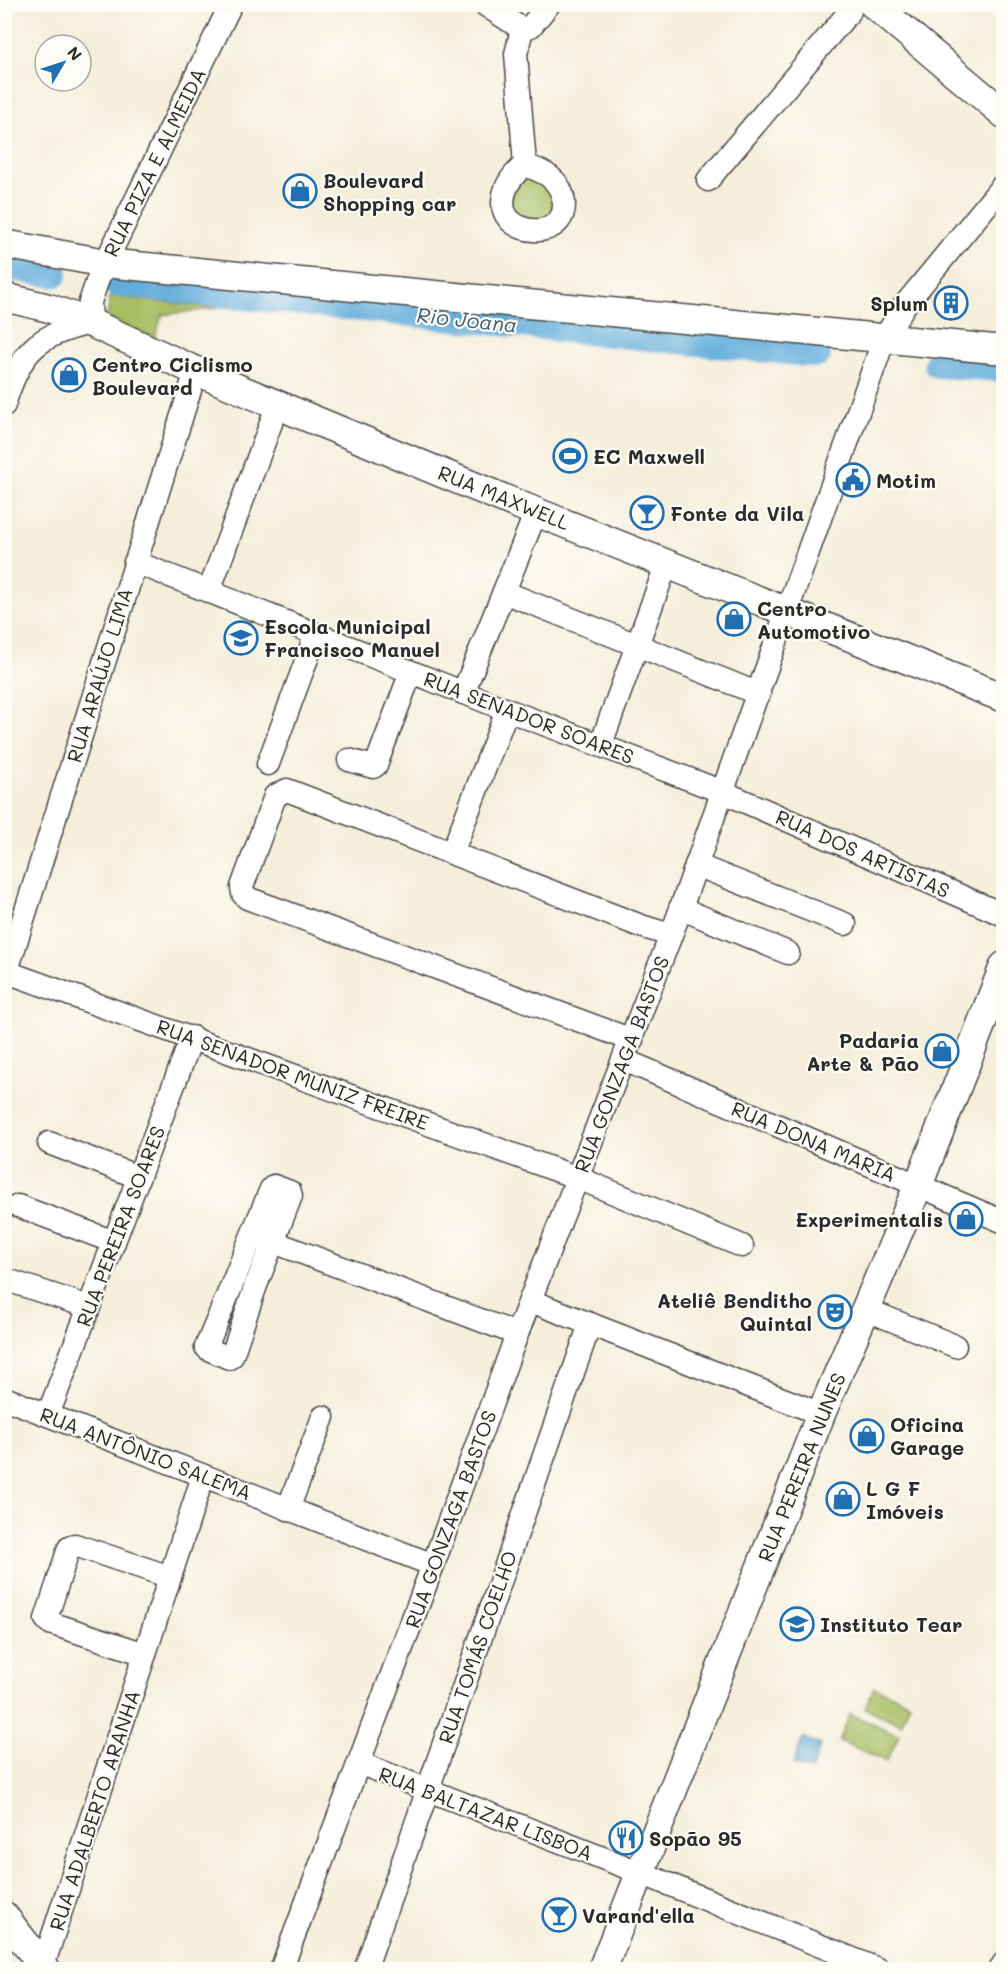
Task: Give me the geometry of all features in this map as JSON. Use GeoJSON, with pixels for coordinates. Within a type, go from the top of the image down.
{"type":"FeatureCollection","features":[{"type":"Feature","properties":{"kind":"main road"},"geometry":{"type":"LineString","coordinates":[[861,8],[1004,114]]}},
{"type":"Feature","properties":{"kind":"main road"},"geometry":{"type":"LineString","coordinates":[[4,244],[105,264],[1004,350]]}},
{"type":"Feature","properties":{"kind":"main road","name":"RUA MAXWELL"},"geometry":{"type":"LineString","coordinates":[[4,297],[49,308],[90,323],[195,371],[536,512],[1004,698]]}},
{"type":"Feature","properties":{"kind":"main road","name":"RUA PEREIRA NUNES"},"geometry":{"type":"LineString","coordinates":[[602,1970],[821,1414],[918,1186],[1004,966]]}},
{"type":"Feature","properties":{"kind":"main road"},"geometry":{"type":"LineString","coordinates":[[4,1916],[45,1968]]}},
{"type":"Feature","properties":{"kind":"street","name":"RUA PIZA E ALMEIDA"},"geometry":{"type":"LineString","coordinates":[[90,323],[90,302],[105,264],[231,4]]}},
{"type":"Feature","properties":{"kind":"street"},"geometry":{"type":"LineString","coordinates":[[484,4],[522,29]]}},
{"type":"Feature","properties":{"kind":"street"},"geometry":{"type":"LineString","coordinates":[[522,29],[531,26],[549,4]]}},
{"type":"Feature","properties":{"kind":"street"},"geometry":{"type":"LineString","coordinates":[[708,180],[861,8]]}},
{"type":"Feature","properties":{"kind":"street"},"geometry":{"type":"LineString","coordinates":[[522,29],[516,54],[525,165]]}},
{"type":"Feature","properties":{"kind":"street","name":"RUA GONZAGA BASTOS"},"geometry":{"type":"LineString","coordinates":[[281,1970],[517,1334],[681,908],[884,339],[904,306],[1004,184]]}},
{"type":"Feature","properties":{"kind":"street"},"geometry":{"type":"LineString","coordinates":[[4,405],[19,366],[30,351],[42,340],[64,329],[90,323]]}},
{"type":"Feature","properties":{"kind":"street","name":"RUA ARAÚJO LIMA"},"geometry":{"type":"LineString","coordinates":[[6,976],[195,371]]}},
{"type":"Feature","properties":{"kind":"street"},"geometry":{"type":"LineString","coordinates":[[209,591],[278,404]]}},
{"type":"Feature","properties":{"kind":"street"},"geometry":{"type":"LineString","coordinates":[[463,693],[536,512]]}},
{"type":"Feature","properties":{"kind":"street","name":"RUA SENADOR SOARES"},"geometry":{"type":"LineString","coordinates":[[135,562],[463,693],[723,792]]}},
{"type":"Feature","properties":{"kind":"street"},"geometry":{"type":"LineString","coordinates":[[601,744],[667,563]]}},
{"type":"Feature","properties":{"kind":"street"},"geometry":{"type":"LineString","coordinates":[[504,592],[759,694]]}},
{"type":"Feature","properties":{"kind":"street"},"geometry":{"type":"LineString","coordinates":[[268,764],[316,634]]}},
{"type":"Feature","properties":{"kind":"street"},"geometry":{"type":"LineString","coordinates":[[349,760],[375,766],[411,672]]}},
{"type":"Feature","properties":{"kind":"street"},"geometry":{"type":"LineString","coordinates":[[456,843],[507,710]]}},
{"type":"Feature","properties":{"kind":"street","name":"RUA DONA MARIA"},"geometry":{"type":"LineString","coordinates":[[670,934],[641,926],[286,790],[275,796],[242,887],[243,894],[247,898],[628,1050],[918,1186],[1004,1222]]}},
{"type":"Feature","properties":{"kind":"street","name":"RUA DOS ARTISTAS"},"geometry":{"type":"LineString","coordinates":[[723,792],[1004,915]]}},
{"type":"Feature","properties":{"kind":"street"},"geometry":{"type":"LineString","coordinates":[[696,865],[845,924]]}},
{"type":"Feature","properties":{"kind":"street"},"geometry":{"type":"LineString","coordinates":[[681,908],[788,953]]}},
{"type":"Feature","properties":{"kind":"street","name":"RUA SENADOR MUNIZ FREIRE"},"geometry":{"type":"LineString","coordinates":[[6,976],[192,1037],[578,1178],[742,1246]]}},
{"type":"Feature","properties":{"kind":"street","name":"RUA PEREIRA SOARES"},"geometry":{"type":"LineString","coordinates":[[48,1415],[192,1037]]}},
{"type":"Feature","properties":{"kind":"street"},"geometry":{"type":"LineString","coordinates":[[49,1143],[138,1177]]}},
{"type":"Feature","properties":{"kind":"street"},"geometry":{"type":"LineString","coordinates":[[18,1206],[114,1242]]}},
{"type":"Feature","properties":{"kind":"street"},"geometry":{"type":"LineString","coordinates":[[262,1237],[517,1334]]}},
{"type":"Feature","properties":{"kind":"street"},"geometry":{"type":"LineString","coordinates":[[4,1278],[89,1307]]}},
{"type":"Feature","properties":{"kind":"street"},"geometry":{"type":"LineString","coordinates":[[531,1300],[821,1414]]}},
{"type":"Feature","properties":{"kind":"street"},"geometry":{"type":"LineString","coordinates":[[865,1310],[955,1346]]}},
{"type":"Feature","properties":{"kind":"street","name":"RUA TOMÁS COELHO"},"geometry":{"type":"LineString","coordinates":[[365,1970],[590,1324]]}},
{"type":"Feature","properties":{"kind":"street","name":"RUA ANTÔNIO SALEMA"},"geometry":{"type":"LineString","coordinates":[[4,1398],[433,1565]]}},
{"type":"Feature","properties":{"kind":"street"},"geometry":{"type":"LineString","coordinates":[[288,1509],[323,1418]]}},
{"type":"Feature","properties":{"kind":"street","name":"RUA ADALBERTO ARANHA"},"geometry":{"type":"LineString","coordinates":[[45,1968],[203,1476]]}},
{"type":"Feature","properties":{"kind":"street"},"geometry":{"type":"LineString","coordinates":[[145,1654],[50,1623],[46,1619],[69,1548],[75,1545],[170,1576]]}},
{"type":"Feature","properties":{"kind":"street","name":"RUA BALTAZAR LISBOA"},"geometry":{"type":"LineString","coordinates":[[359,1763],[641,1873],[880,1970]]}},
{"type":"Feature","properties":{"kind":"street"},"geometry":{"type":"LineString","coordinates":[[1000,1970],[1004,1963]]}},
{"type":"Feature","properties":{"kind":"green space"},"geometry":{"type":"Polygon","coordinates":[[[527,170],[554,187],[560,213],[533,225],[509,214],[511,187],[527,170]]]}},
{"type":"Feature","properties":{"kind":"green space"},"geometry":{"type":"Polygon","coordinates":[[[110,296],[218,308],[162,315],[155,338],[107,318],[110,296]]]}},
{"type":"Feature","properties":{"kind":"green space"},"geometry":{"type":"Polygon","coordinates":[[[874,1687],[910,1703],[901,1724],[865,1708],[874,1687]]]}},
{"type":"Feature","properties":{"kind":"green space"},"geometry":{"type":"Polygon","coordinates":[[[850,1714],[899,1735],[887,1761],[839,1741],[850,1714]]]}},
{"type":"Feature","properties":{"kind":"water"},"geometry":{"type":"Polygon","coordinates":[[[803,1738],[821,1745],[811,1771],[793,1764],[803,1738]]]}},
{"type":"Feature","properties":{"kind":"waterway","name":"Rio Joana"},"geometry":{"type":"LineString","coordinates":[[4,266],[54,274]]}},
{"type":"Feature","properties":{"kind":"waterway","name":"Rio Joana"},"geometry":{"type":"LineString","coordinates":[[116,283],[817,354]]}},
{"type":"Feature","properties":{"kind":"waterway","name":"Rio Joana"},"geometry":{"type":"LineString","coordinates":[[938,364],[1004,368]]}},
{"type":"Feature","properties":{"kind":"place","name":"Boulevard Shopping car"},"geometry":{"type":"Point","coordinates":[300,191]}},
{"type":"Feature","properties":{"kind":"place","name":"Splum"},"geometry":{"type":"Point","coordinates":[951,303]}},
{"type":"Feature","properties":{"kind":"place","name":"Centro Ciclismo Boulevard"},"geometry":{"type":"Point","coordinates":[69,375]}},
{"type":"Feature","properties":{"kind":"place","name":"EC Maxwell"},"geometry":{"type":"Point","coordinates":[570,456]}},
{"type":"Feature","properties":{"kind":"place","name":"Motim"},"geometry":{"type":"Point","coordinates":[853,480]}},
{"type":"Feature","properties":{"kind":"place","name":"Fonte da Vila"},"geometry":{"type":"Point","coordinates":[647,513]}},
{"type":"Feature","properties":{"kind":"place","name":"Centro Automotivo"},"geometry":{"type":"Point","coordinates":[734,619]}},
{"type":"Feature","properties":{"kind":"place","name":"Escola Municipal Francisco Manuel"},"geometry":{"type":"Point","coordinates":[241,638]}},
{"type":"Feature","properties":{"kind":"place","name":"Padaria Arte & Pão"},"geometry":{"type":"Point","coordinates":[942,1051]}},
{"type":"Feature","properties":{"kind":"place","name":"Experimentalis"},"geometry":{"type":"Point","coordinates":[966,1219]}},
{"type":"Feature","properties":{"kind":"place","name":"Ateliê Benditho Quintal"},"geometry":{"type":"Point","coordinates":[835,1312]}},
{"type":"Feature","properties":{"kind":"place","name":"Oficina Garage"},"geometry":{"type":"Point","coordinates":[867,1436]}},
{"type":"Feature","properties":{"kind":"place","name":"L G F Imóveis"},"geometry":{"type":"Point","coordinates":[843,1499]}},
{"type":"Feature","properties":{"kind":"place","name":"Instituto Tear"},"geometry":{"type":"Point","coordinates":[797,1624]}},
{"type":"Feature","properties":{"kind":"place","name":"Sopão 95"},"geometry":{"type":"Point","coordinates":[626,1838]}},
{"type":"Feature","properties":{"kind":"place","name":"Varand'ella"},"geometry":{"type":"Point","coordinates":[559,1915]}}]}
